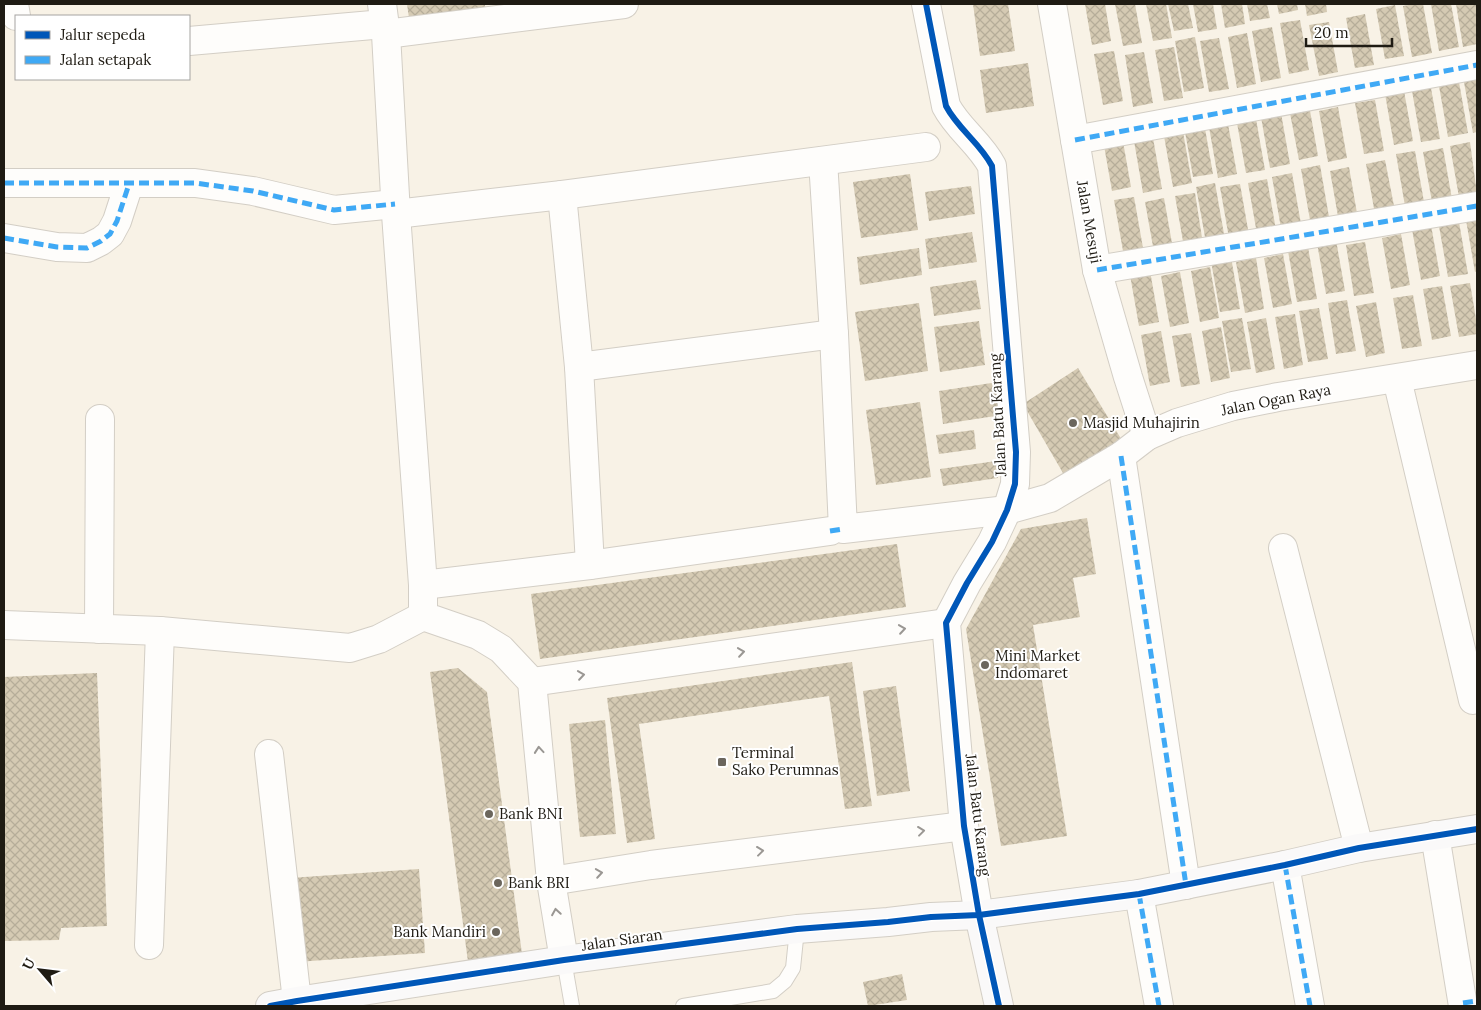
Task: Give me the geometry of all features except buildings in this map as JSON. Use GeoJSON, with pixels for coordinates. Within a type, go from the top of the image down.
{"type":"FeatureCollection","features":[{"type":"Feature","properties":{"kind":"street"},"geometry":{"type":"LineString","coordinates":[[190,41],[384,21],[624,4]]}},
{"type":"Feature","properties":{"kind":"street","name":"Jalan Batu Karang"},"geometry":{"type":"LineString","coordinates":[[926,4],[946,106],[953,119],[985,153],[992,166],[1016,452],[1015,484],[1007,510],[992,542],[946,623],[964,826],[979,915]]}},
{"type":"Feature","properties":{"kind":"street","name":"Jalan Mesuji"},"geometry":{"type":"LineString","coordinates":[[1052,4],[1097,270],[1128,377],[1148,436]]}},
{"type":"Feature","properties":{"kind":"street"},"geometry":{"type":"LineString","coordinates":[[384,21],[395,209],[423,585],[423,616]]}},
{"type":"Feature","properties":{"kind":"street"},"geometry":{"type":"LineString","coordinates":[[1074,140],[1477,65]]}},
{"type":"Feature","properties":{"kind":"street"},"geometry":{"type":"LineString","coordinates":[[4,183],[195,183],[253,191],[334,210],[395,209],[562,195],[926,147]]}},
{"type":"Feature","properties":{"kind":"street"},"geometry":{"type":"LineString","coordinates":[[579,367],[834,334],[823,161]]}},
{"type":"Feature","properties":{"kind":"street"},"geometry":{"type":"LineString","coordinates":[[4,238],[57,247],[87,248],[110,234],[118,221],[129,184]]}},
{"type":"Feature","properties":{"kind":"street"},"geometry":{"type":"LineString","coordinates":[[562,195],[579,367],[590,565]]}},
{"type":"Feature","properties":{"kind":"street"},"geometry":{"type":"LineString","coordinates":[[1097,270],[1477,206]]}},
{"type":"Feature","properties":{"kind":"street","name":"Jalan Ogan Raya"},"geometry":{"type":"LineString","coordinates":[[834,334],[843,529],[1007,510],[1050,498],[1121,456],[1148,436],[1177,423],[1233,406],[1477,365]]}},
{"type":"Feature","properties":{"kind":"street"},"geometry":{"type":"LineString","coordinates":[[1397,379],[1473,700]]}},
{"type":"Feature","properties":{"kind":"street"},"geometry":{"type":"LineString","coordinates":[[99,629],[100,419]]}},
{"type":"Feature","properties":{"kind":"street"},"geometry":{"type":"LineString","coordinates":[[1121,456],[1186,885]]}},
{"type":"Feature","properties":{"kind":"street"},"geometry":{"type":"LineString","coordinates":[[423,585],[590,565],[830,531]]}},
{"type":"Feature","properties":{"kind":"street"},"geometry":{"type":"LineString","coordinates":[[1283,548],[1358,848]]}},
{"type":"Feature","properties":{"kind":"street"},"geometry":{"type":"LineString","coordinates":[[4,625],[160,631],[350,648],[379,639],[423,616],[478,635],[501,649],[532,682],[551,881],[564,960]]}},
{"type":"Feature","properties":{"kind":"street"},"geometry":{"type":"LineString","coordinates":[[532,682],[946,623]]}},
{"type":"Feature","properties":{"kind":"street"},"geometry":{"type":"LineString","coordinates":[[149,945],[160,631]]}},
{"type":"Feature","properties":{"kind":"street"},"geometry":{"type":"LineString","coordinates":[[269,754],[297,1001]]}},
{"type":"Feature","properties":{"kind":"street"},"geometry":{"type":"LineString","coordinates":[[551,881],[651,865],[964,826]]}},
{"type":"Feature","properties":{"kind":"street","name":"Jalan Siaran"},"geometry":{"type":"LineString","coordinates":[[270,1006],[297,1001],[343,1000],[564,960],[797,929],[931,917],[979,915],[1139,894],[1284,866],[1358,848],[1477,829]]}},
{"type":"Feature","properties":{"kind":"street"},"geometry":{"type":"LineString","coordinates":[[1435,836],[1468,1003]]}},
{"type":"Feature","properties":{"kind":"street"},"geometry":{"type":"LineString","coordinates":[[1284,866],[1310,1006]]}},
{"type":"Feature","properties":{"kind":"street"},"geometry":{"type":"LineString","coordinates":[[1139,894],[1159,1006]]}},
{"type":"Feature","properties":{"kind":"street"},"geometry":{"type":"LineString","coordinates":[[979,915],[999,1006]]}},
{"type":"Feature","properties":{"kind":"lane"},"geometry":{"type":"LineString","coordinates":[[683,1006],[773,991],[785,981],[793,968],[797,929]]}},
{"type":"Feature","properties":{"kind":"lane"},"geometry":{"type":"LineString","coordinates":[[564,960],[572,1006]]}},
{"type":"Feature","properties":{"kind":"marked path"},"geometry":{"type":"LineString","coordinates":[[1075,140],[1477,65]]}},
{"type":"Feature","properties":{"kind":"marked path"},"geometry":{"type":"LineString","coordinates":[[4,183],[195,183],[253,191],[334,210],[395,204]]}},
{"type":"Feature","properties":{"kind":"marked path"},"geometry":{"type":"LineString","coordinates":[[4,238],[57,247],[87,248],[110,234],[117,221],[129,184]]}},
{"type":"Feature","properties":{"kind":"marked path"},"geometry":{"type":"LineString","coordinates":[[1097,270],[1477,206]]}},
{"type":"Feature","properties":{"kind":"marked path"},"geometry":{"type":"LineString","coordinates":[[1121,456],[1186,885]]}},
{"type":"Feature","properties":{"kind":"marked path"},"geometry":{"type":"LineString","coordinates":[[830,531],[843,529]]}},
{"type":"Feature","properties":{"kind":"marked path"},"geometry":{"type":"LineString","coordinates":[[1285,865],[1310,1006]]}},
{"type":"Feature","properties":{"kind":"marked path"},"geometry":{"type":"LineString","coordinates":[[1139,894],[1159,1006]]}},
{"type":"Feature","properties":{"kind":"marked path"},"geometry":{"type":"LineString","coordinates":[[1463,1003],[1477,1001]]}},
{"type":"Feature","properties":{"kind":"cycle path"},"geometry":{"type":"LineString","coordinates":[[926,4],[946,106],[992,166],[1016,452],[1015,484],[1007,510],[992,542],[946,623],[964,826],[979,915],[999,1006]]}},
{"type":"Feature","properties":{"kind":"cycle path"},"geometry":{"type":"LineString","coordinates":[[270,1006],[564,960],[797,929],[931,917],[979,915],[1139,894],[1359,848],[1477,829]]}},
{"type":"Feature","properties":{"kind":"place","name":"Masjid Muhajirin"},"geometry":{"type":"Point","coordinates":[1073,423]}},
{"type":"Feature","properties":{"kind":"place","name":"Mini Market Indomaret"},"geometry":{"type":"Point","coordinates":[985,665]}},
{"type":"Feature","properties":{"kind":"place","name":"Terminal Sako Perumnas"},"geometry":{"type":"Point","coordinates":[722,762]}},
{"type":"Feature","properties":{"kind":"place","name":"Bank BNI"},"geometry":{"type":"Point","coordinates":[489,814]}},
{"type":"Feature","properties":{"kind":"place","name":"Bank BRI"},"geometry":{"type":"Point","coordinates":[498,883]}},
{"type":"Feature","properties":{"kind":"place","name":"Bank Mandiri"},"geometry":{"type":"Point","coordinates":[496,932]}}]}
